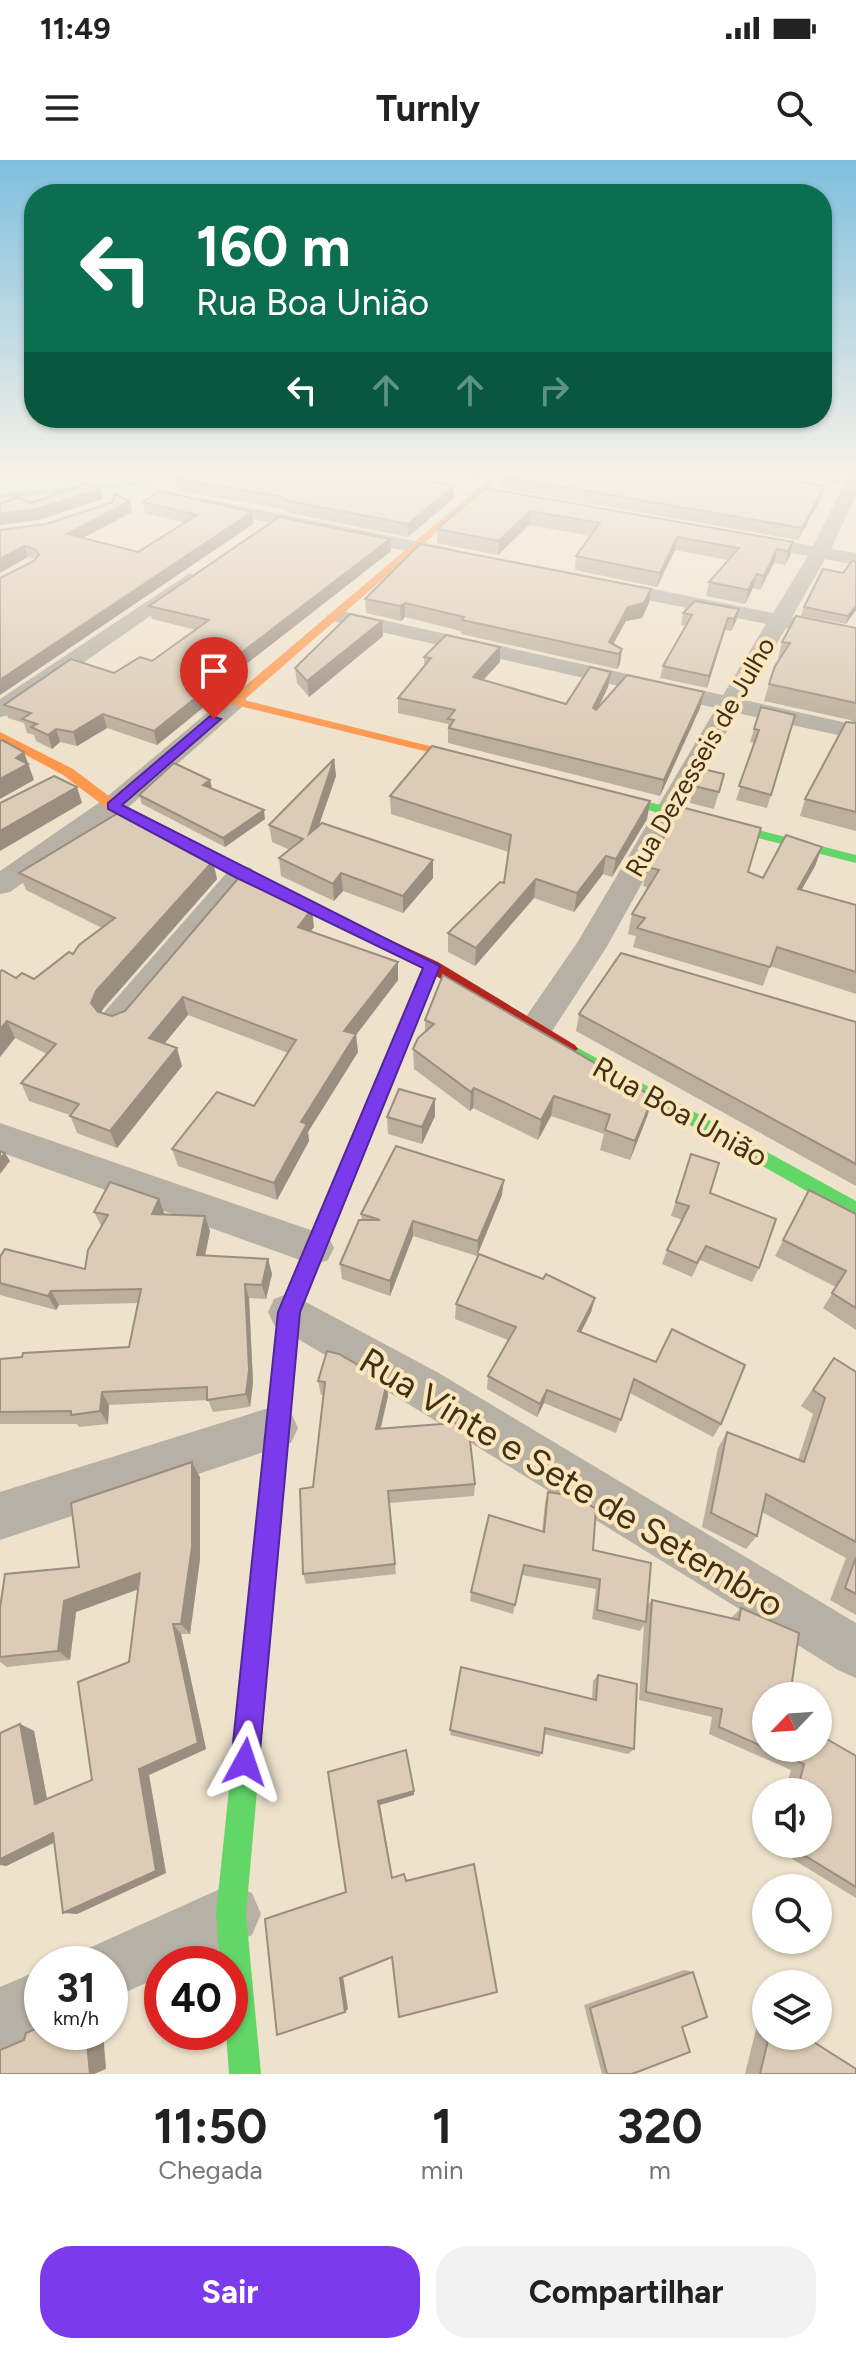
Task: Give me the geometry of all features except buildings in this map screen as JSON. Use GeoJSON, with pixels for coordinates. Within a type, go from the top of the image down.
{"type":"FeatureCollection","features":[{"type":"Feature","properties":{"kind":"street"},"geometry":{"type":"LineString","coordinates":[[0,885],[113,806],[398,561]]}},
{"type":"Feature","properties":{"kind":"street","name":"Rua Dezesseis de Julho"},"geometry":{"type":"LineString","coordinates":[[535,1030],[605,953],[667,810],[815,561]]}},
{"type":"Feature","properties":{"kind":"street"},"geometry":{"type":"LineString","coordinates":[[0,710],[203,570]]}},
{"type":"Feature","properties":{"kind":"street"},"geometry":{"type":"LineString","coordinates":[[582,581],[856,636]]}},
{"type":"Feature","properties":{"kind":"street"},"geometry":{"type":"LineString","coordinates":[[337,616],[856,732]]}},
{"type":"Feature","properties":{"kind":"street"},"geometry":{"type":"LineString","coordinates":[[235,701],[497,767]]}},
{"type":"Feature","properties":{"kind":"street","name":"Rua Boa União"},"geometry":{"type":"LineString","coordinates":[[0,736],[68,772],[113,806],[241,874],[432,966],[535,1030],[856,1211]]}},
{"type":"Feature","properties":{"kind":"street"},"geometry":{"type":"LineString","coordinates":[[41,789],[68,772]]}},
{"type":"Feature","properties":{"kind":"street"},"geometry":{"type":"LineString","coordinates":[[574,787],[856,859]]}},
{"type":"Feature","properties":{"kind":"street"},"geometry":{"type":"LineString","coordinates":[[117,1019],[241,874]]}},
{"type":"Feature","properties":{"kind":"street"},"geometry":{"type":"LineString","coordinates":[[245,2074],[231,1914],[275,1428],[289,1312],[432,966]]}},
{"type":"Feature","properties":{"kind":"street"},"geometry":{"type":"LineString","coordinates":[[0,1137],[314,1248]]}},
{"type":"Feature","properties":{"kind":"street","name":"Rua Vinte e Sete de Setembro"},"geometry":{"type":"LineString","coordinates":[[289,1312],[421,1387],[856,1652]]}},
{"type":"Feature","properties":{"kind":"street"},"geometry":{"type":"LineString","coordinates":[[0,1516],[275,1428]]}},
{"type":"Feature","properties":{"kind":"street"},"geometry":{"type":"LineString","coordinates":[[128,1961],[231,1914]]}},
{"type":"Feature","properties":{"kind":"street"},"geometry":{"type":"LineString","coordinates":[[0,2019],[24,2008]]}},
{"type":"Feature","properties":{"kind":"traffic: fast"},"geometry":{"type":"LineString","coordinates":[[590,791],[856,859]]}},
{"type":"Feature","properties":{"kind":"traffic: fast"},"geometry":{"type":"LineString","coordinates":[[569,1049],[856,1211]]}},
{"type":"Feature","properties":{"kind":"traffic: fast"},"geometry":{"type":"LineString","coordinates":[[245,2074],[231,1914],[271,1501]]}},
{"type":"Feature","properties":{"kind":"traffic: slow"},"geometry":{"type":"LineString","coordinates":[[235,701],[398,561]]}},
{"type":"Feature","properties":{"kind":"traffic: slow"},"geometry":{"type":"LineString","coordinates":[[235,701],[485,764]]}},
{"type":"Feature","properties":{"kind":"traffic: slow"},"geometry":{"type":"LineString","coordinates":[[0,736],[68,772],[113,806],[338,921]]}},
{"type":"Feature","properties":{"kind":"traffic: slow"},"geometry":{"type":"LineString","coordinates":[[271,1501],[289,1312],[343,1183]]}},
{"type":"Feature","properties":{"kind":"traffic: jam"},"geometry":{"type":"LineString","coordinates":[[338,921],[432,966],[569,1049]]}},
{"type":"Feature","properties":{"kind":"traffic: jam"},"geometry":{"type":"LineString","coordinates":[[343,1183],[432,966]]}},
{"type":"Feature","properties":{"kind":"route"},"geometry":{"type":"LineString","coordinates":[[214,719],[113,806],[241,874],[432,966],[289,1312],[275,1428],[245,1762]]}}]}
